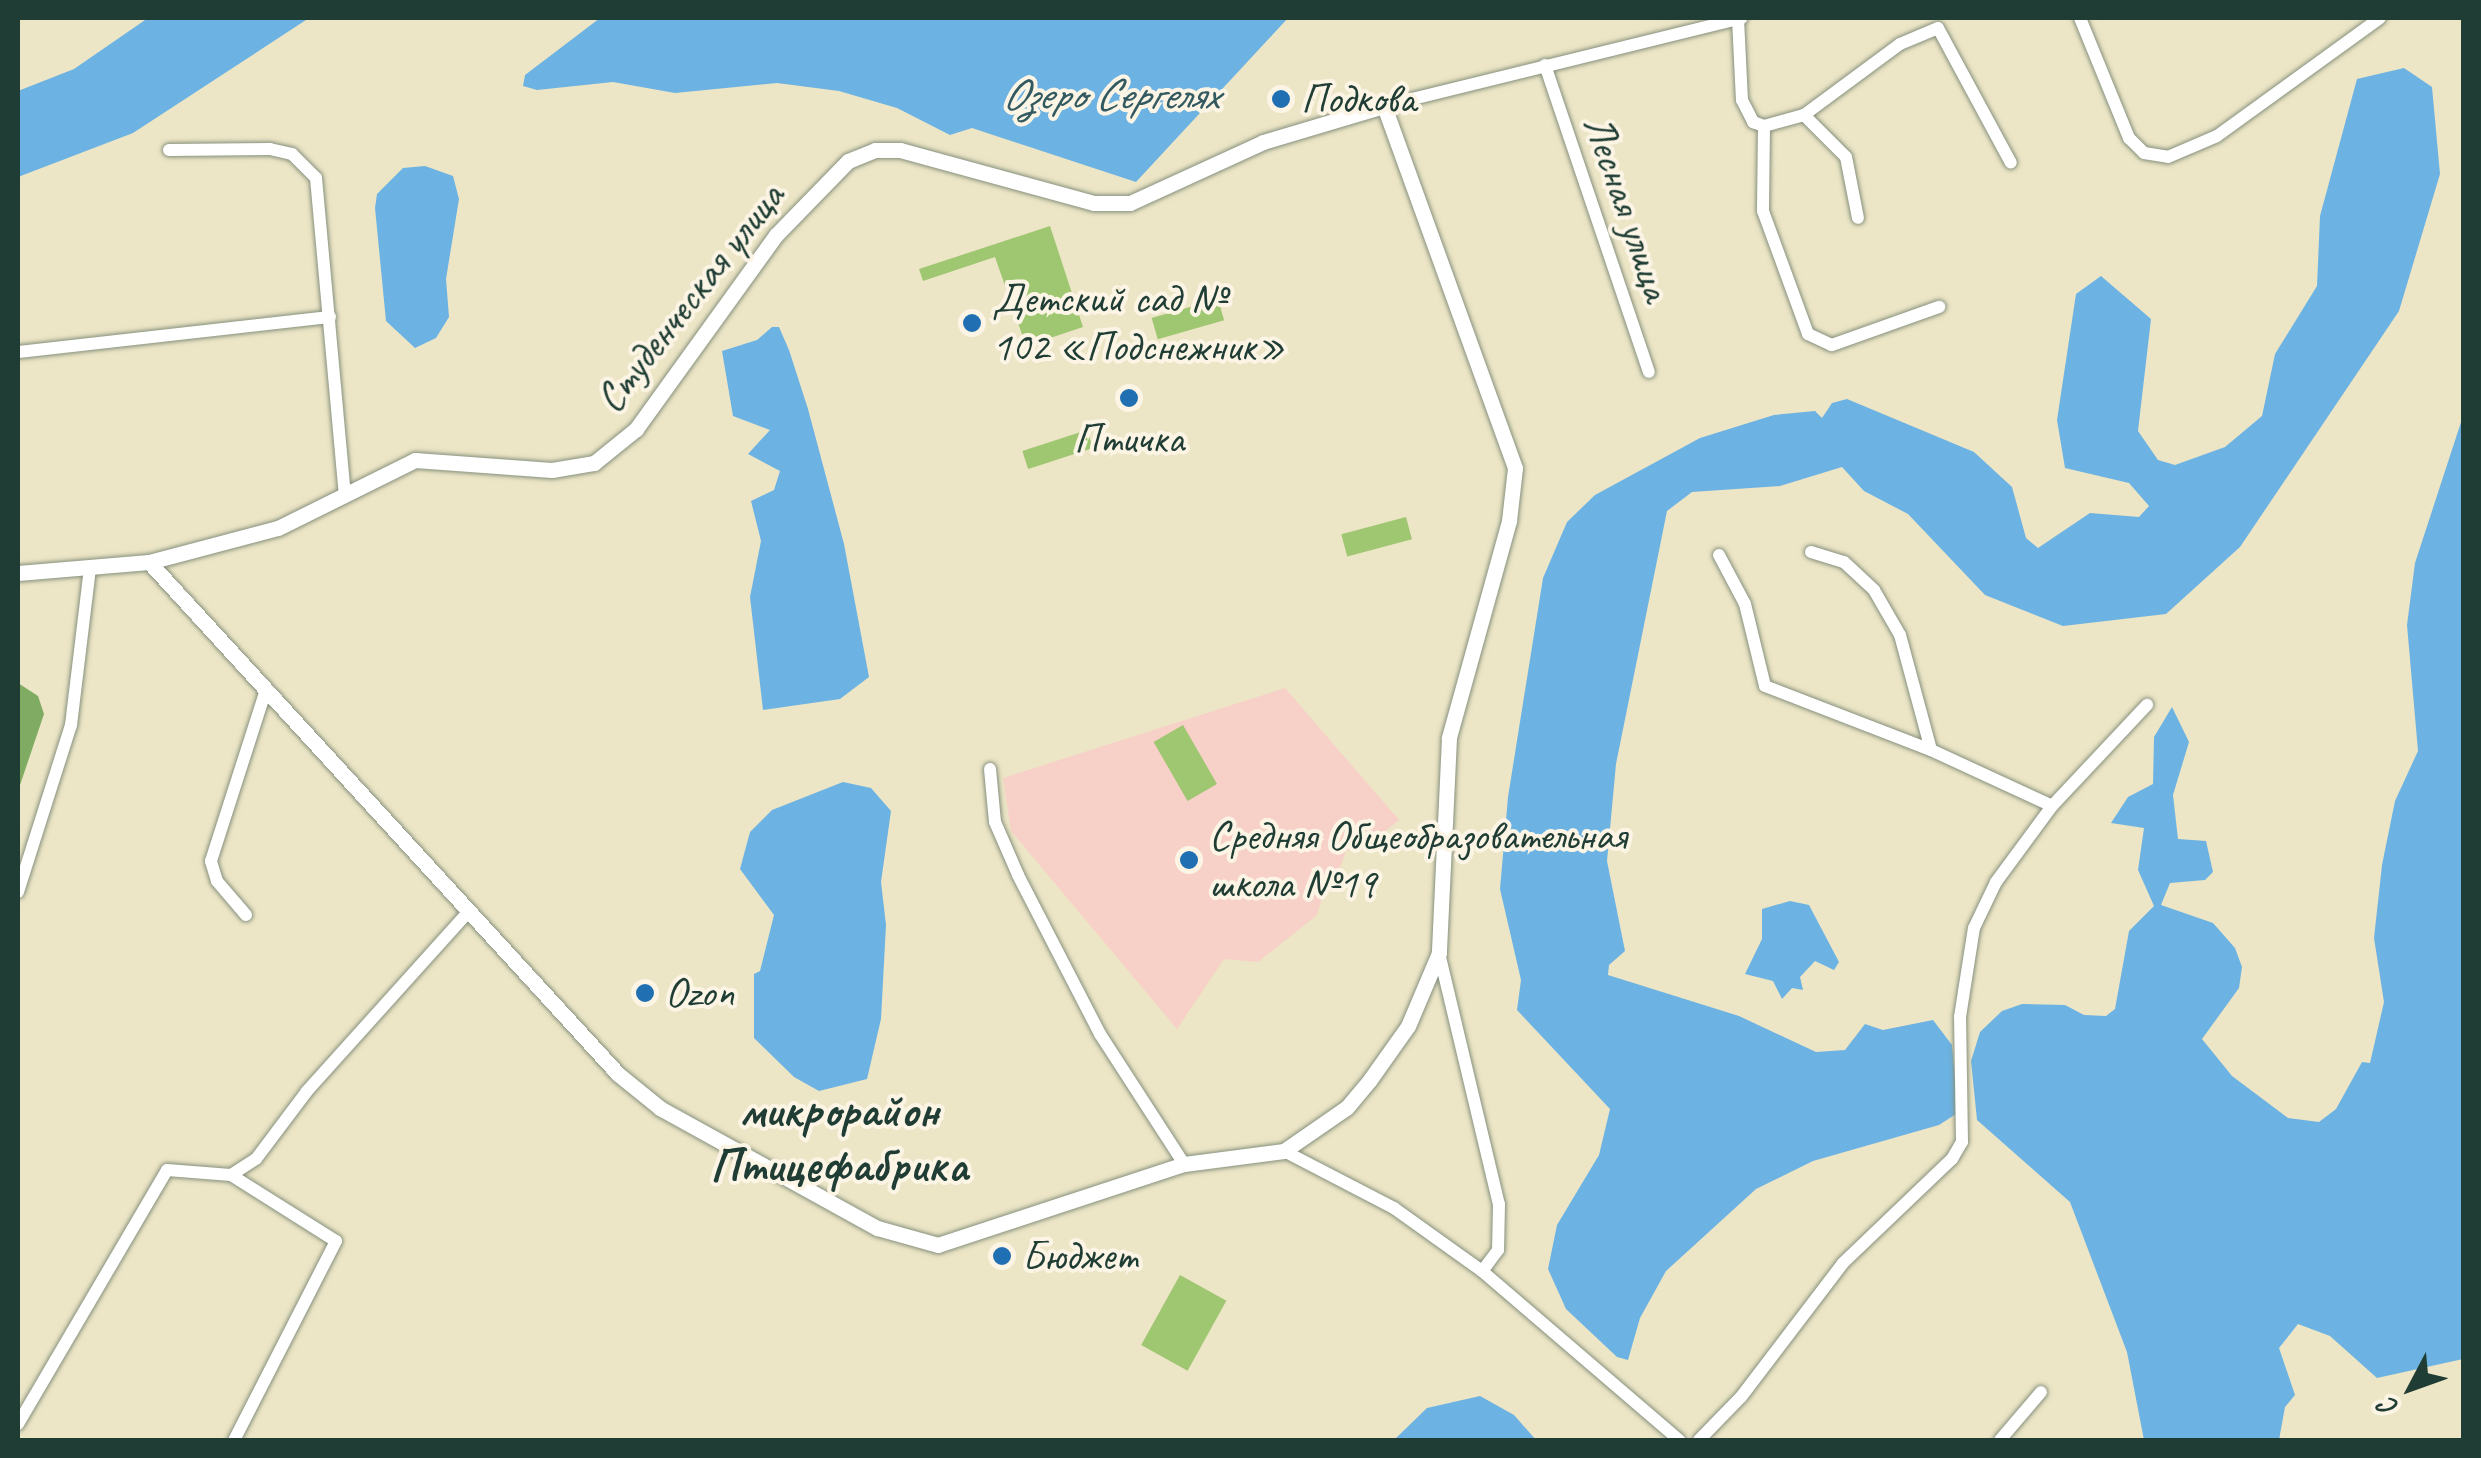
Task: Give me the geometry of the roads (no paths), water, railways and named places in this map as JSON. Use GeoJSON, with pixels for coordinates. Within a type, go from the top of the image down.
{"type":"FeatureCollection","features":[{"type":"Feature","properties":{"kind":"street"},"geometry":{"type":"LineString","coordinates":[[1740,18],[1742,100],[1753,122],[1764,126],[1804,114],[1931,26],[1942,34],[2011,164]]}},
{"type":"Feature","properties":{"kind":"street","name":"Студенческая улица"},"geometry":{"type":"LineString","coordinates":[[18,573],[149,562],[278,528],[415,460],[552,470],[594,463],[618,449],[776,235],[848,161],[875,150],[900,150],[1094,203],[1130,204],[1263,142],[1384,106],[1740,18]]}},
{"type":"Feature","properties":{"kind":"street"},"geometry":{"type":"LineString","coordinates":[[2080,18],[2129,138],[2144,153],[2168,157],[2218,136],[2331,48],[2380,18]]}},
{"type":"Feature","properties":{"kind":"street","name":"Лесная улица"},"geometry":{"type":"LineString","coordinates":[[1544,65],[1648,372]]}},
{"type":"Feature","properties":{"kind":"street"},"geometry":{"type":"LineString","coordinates":[[1384,106],[1516,468],[1516,492],[1449,738],[1439,953],[1499,1204],[1498,1250],[1482,1271]]}},
{"type":"Feature","properties":{"kind":"street"},"geometry":{"type":"LineString","coordinates":[[1804,114],[1846,157],[1858,218]]}},
{"type":"Feature","properties":{"kind":"street"},"geometry":{"type":"LineString","coordinates":[[1764,126],[1763,211],[1808,334],[1832,344],[1939,307]]}},
{"type":"Feature","properties":{"kind":"street"},"geometry":{"type":"LineString","coordinates":[[169,150],[270,149],[308,165],[316,178],[345,495]]}},
{"type":"Feature","properties":{"kind":"street"},"geometry":{"type":"LineString","coordinates":[[18,352],[330,316]]}},
{"type":"Feature","properties":{"kind":"street"},"geometry":{"type":"LineString","coordinates":[[1811,552],[1844,562],[1874,590],[1900,635],[1931,750]]}},
{"type":"Feature","properties":{"kind":"street"},"geometry":{"type":"LineString","coordinates":[[1718,555],[1745,604],[1765,686],[1931,750],[2052,806]]}},
{"type":"Feature","properties":{"kind":"street"},"geometry":{"type":"LineString","coordinates":[[149,562],[618,1074],[660,1108],[899,1239],[938,1245],[1184,1164],[1284,1151],[1346,1108],[1369,1081],[1408,1026],[1439,953]]}},
{"type":"Feature","properties":{"kind":"street"},"geometry":{"type":"LineString","coordinates":[[18,892],[70,725],[90,567]]}},
{"type":"Feature","properties":{"kind":"street"},"geometry":{"type":"LineString","coordinates":[[246,915],[210,871],[210,860],[265,693]]}},
{"type":"Feature","properties":{"kind":"street"},"geometry":{"type":"LineString","coordinates":[[1699,1440],[1741,1398],[1844,1263],[1962,1142],[1960,1017],[1974,928],[1996,882],[2052,806],[2147,705]]}},
{"type":"Feature","properties":{"kind":"street"},"geometry":{"type":"LineString","coordinates":[[990,769],[995,822],[1018,875],[1108,1049],[1184,1164]]}},
{"type":"Feature","properties":{"kind":"street"},"geometry":{"type":"LineString","coordinates":[[231,1175],[256,1159],[307,1091],[468,912]]}},
{"type":"Feature","properties":{"kind":"street"},"geometry":{"type":"LineString","coordinates":[[1284,1151],[1394,1208],[1482,1271],[1678,1440]]}},
{"type":"Feature","properties":{"kind":"street"},"geometry":{"type":"LineString","coordinates":[[18,1424],[168,1170],[231,1175],[336,1241],[234,1440]]}},
{"type":"Feature","properties":{"kind":"street"},"geometry":{"type":"LineString","coordinates":[[2000,1440],[2041,1392]]}},
{"type":"Feature","properties":{"kind":"water"},"geometry":{"type":"Polygon","coordinates":[[[148,18],[309,18],[133,133],[18,177],[18,91],[74,69],[148,18]]]}},
{"type":"Feature","properties":{"kind":"water","name":"Озеро Сергелях"},"geometry":{"type":"Polygon","coordinates":[[[600,18],[1288,18],[1136,182],[972,128],[950,135],[897,108],[839,91],[777,83],[675,93],[613,82],[537,90],[523,86],[525,75],[600,18]]]}},
{"type":"Feature","properties":{"kind":"water"},"geometry":{"type":"Polygon","coordinates":[[[2404,68],[2432,87],[2440,174],[2399,311],[2240,547],[2166,614],[2063,626],[1985,595],[1908,514],[1864,491],[1842,467],[1780,486],[1692,492],[1667,511],[1616,764],[1607,861],[1625,951],[1609,965],[1608,975],[1739,1016],[1816,1052],[1845,1050],[1865,1024],[1883,1030],[1933,1020],[1952,1045],[1957,1103],[1956,1114],[1939,1125],[1813,1161],[1756,1189],[1666,1271],[1640,1318],[1628,1360],[1617,1357],[1566,1309],[1548,1269],[1557,1225],[1599,1155],[1610,1109],[1517,1010],[1521,980],[1500,889],[1508,797],[1543,578],[1567,522],[1595,495],[1700,438],[1774,415],[1815,411],[1822,418],[1832,403],[1847,399],[1974,452],[2012,487],[2026,538],[2038,548],[2090,513],[2139,517],[2149,506],[2129,483],[2065,468],[2057,420],[2076,294],[2101,276],[2151,319],[2138,431],[2158,460],[2175,465],[2225,447],[2262,416],[2275,354],[2317,286],[2320,216],[2357,79],[2404,68]]]}},
{"type":"Feature","properties":{"kind":"water"},"geometry":{"type":"Polygon","coordinates":[[[425,166],[453,176],[459,199],[446,279],[449,317],[436,338],[415,348],[386,321],[375,208],[377,194],[403,168],[425,166]]]}},
{"type":"Feature","properties":{"kind":"water"},"geometry":{"type":"Polygon","coordinates":[[[772,327],[779,327],[808,409],[844,544],[869,677],[840,699],[763,710],[750,597],[761,541],[751,501],[774,490],[780,471],[748,454],[770,430],[733,416],[722,351],[757,340],[772,327]]]}},
{"type":"Feature","properties":{"kind":"water"},"geometry":{"type":"Polygon","coordinates":[[[2463,416],[2463,1359],[2377,1378],[2330,1336],[2298,1324],[2279,1348],[2295,1395],[2285,1407],[2279,1440],[2144,1440],[2127,1352],[2070,1202],[1977,1120],[1971,1061],[1980,1032],[2002,1011],[2022,1004],[2065,1005],[2084,1015],[2106,1016],[2115,1009],[2129,931],[2154,906],[2138,870],[2144,828],[2111,823],[2128,797],[2153,784],[2154,737],[2172,707],[2189,742],[2173,795],[2178,839],[2206,841],[2213,872],[2205,880],[2170,883],[2161,905],[2213,923],[2235,948],[2242,967],[2239,988],[2202,1039],[2232,1076],[2288,1118],[2319,1122],[2336,1109],[2362,1062],[2370,1063],[2384,1002],[2374,938],[2382,865],[2395,801],[2418,751],[2407,625],[2415,563],[2463,416]]]}},
{"type":"Feature","properties":{"kind":"water"},"geometry":{"type":"Polygon","coordinates":[[[843,782],[871,788],[891,811],[881,882],[886,925],[881,1019],[867,1079],[819,1091],[794,1077],[754,1038],[754,974],[760,971],[774,915],[740,869],[750,832],[772,810],[843,782]]]}},
{"type":"Feature","properties":{"kind":"water"},"geometry":{"type":"Polygon","coordinates":[[[1790,901],[1809,905],[1839,962],[1834,970],[1815,961],[1800,977],[1803,990],[1792,988],[1782,999],[1773,981],[1745,974],[1762,939],[1762,909],[1790,901]]]}},
{"type":"Feature","properties":{"kind":"water"},"geometry":{"type":"Polygon","coordinates":[[[1480,1396],[1514,1415],[1536,1440],[1394,1440],[1427,1408],[1480,1396]]]}},
{"type":"Feature","properties":{"kind":"place","name":"Подкова"},"geometry":{"type":"Point","coordinates":[1281,99]}},
{"type":"Feature","properties":{"kind":"place","name":"Детский сад № 102 «Подснежник»"},"geometry":{"type":"Point","coordinates":[972,323]}},
{"type":"Feature","properties":{"kind":"place","name":"Птичка"},"geometry":{"type":"Point","coordinates":[1129,398]}},
{"type":"Feature","properties":{"kind":"place","name":"Средняя Общеобразовательная школа №19"},"geometry":{"type":"Point","coordinates":[1189,860]}},
{"type":"Feature","properties":{"kind":"place","name":"Ozon"},"geometry":{"type":"Point","coordinates":[645,993]}},
{"type":"Feature","properties":{"kind":"place","name":"Бюджет"},"geometry":{"type":"Point","coordinates":[1002,1256]}},
{"type":"Feature","properties":{"kind":"district","name":"микрорайон Птицефабрика"},"geometry":{"type":"Point","coordinates":[839,1138]}}]}
